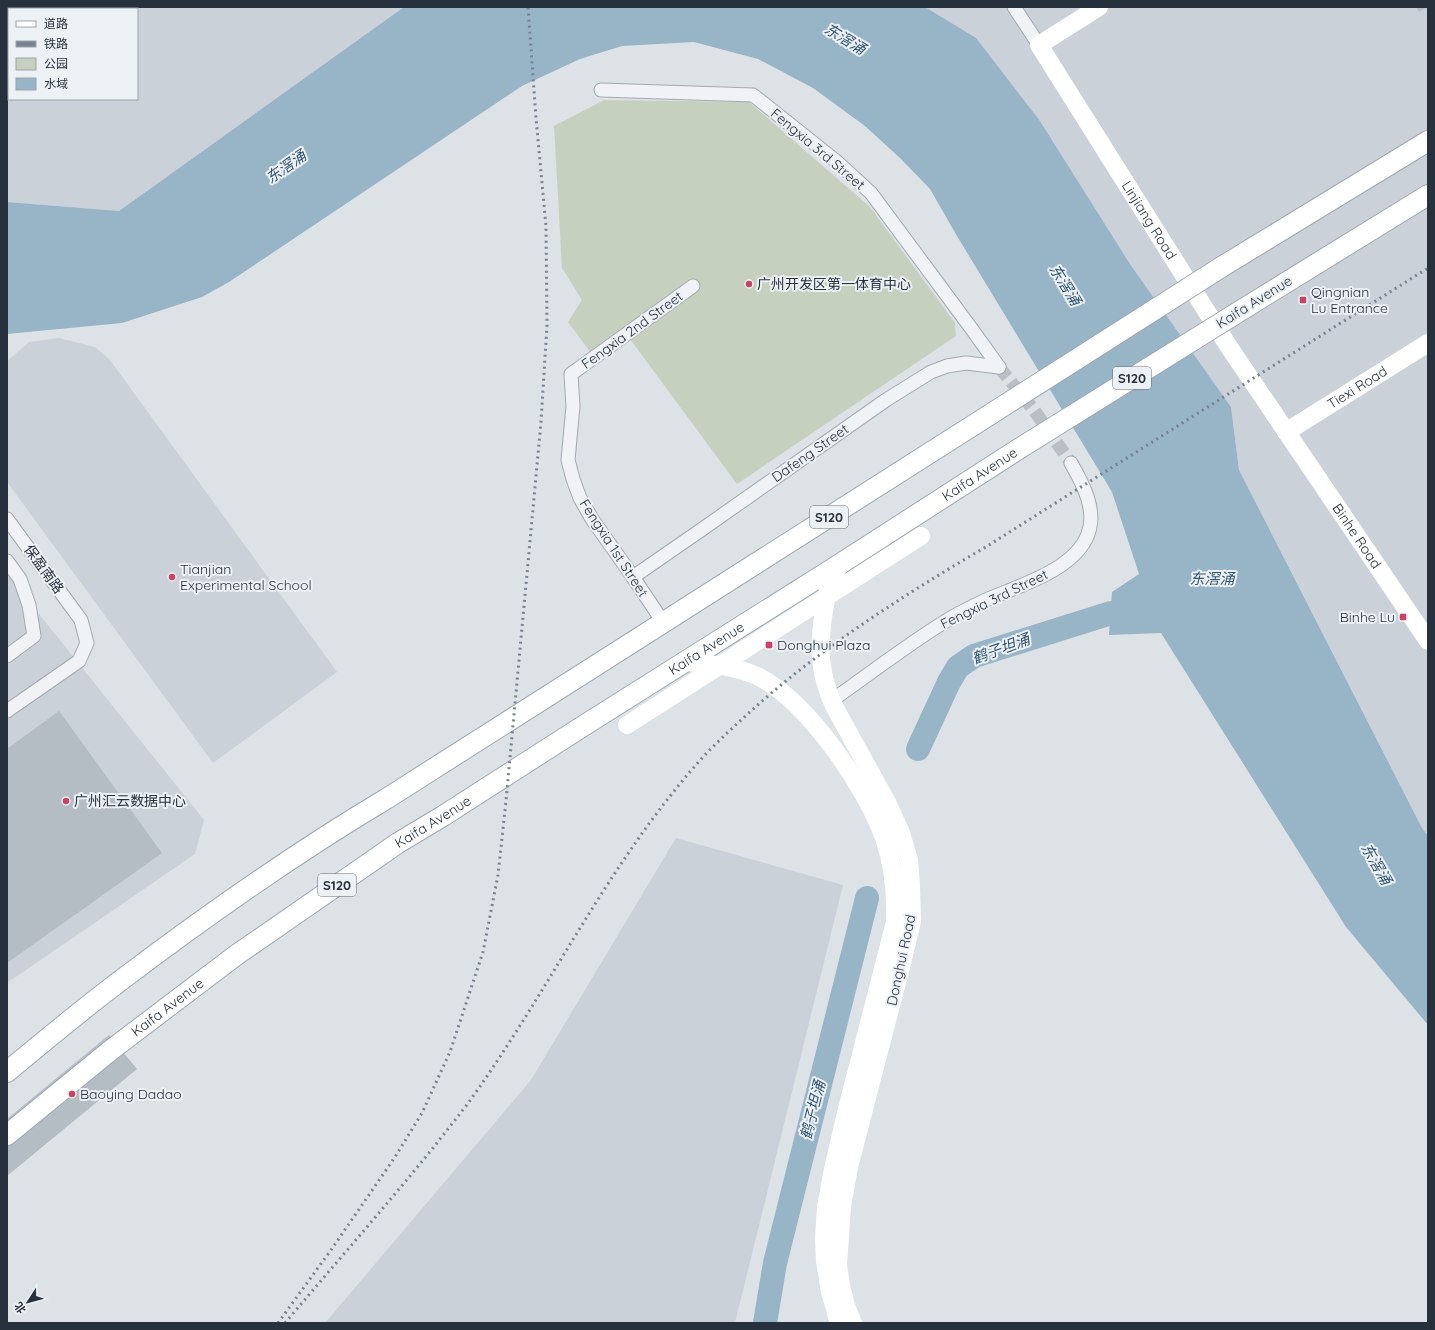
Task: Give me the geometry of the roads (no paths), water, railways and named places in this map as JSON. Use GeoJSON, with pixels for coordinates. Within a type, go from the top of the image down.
{"type":"FeatureCollection","features":[{"type":"Feature","properties":{"kind":"main road","name":"S120"},"geometry":{"type":"LineString","coordinates":[[7,1072],[115,985],[216,910],[344,824],[386,799],[1223,266],[1428,141]]}},
{"type":"Feature","properties":{"kind":"main road","name":"Kaifa Avenue"},"geometry":{"type":"LineString","coordinates":[[7,1135],[111,1050],[235,956],[398,843],[686,662],[1017,450],[1428,195]]}},
{"type":"Feature","properties":{"kind":"street","name":"Linjiang Road"},"geometry":{"type":"LineString","coordinates":[[1014,7],[1224,340],[1286,432]]}},
{"type":"Feature","properties":{"kind":"street"},"geometry":{"type":"LineString","coordinates":[[1039,45],[1099,7]]}},
{"type":"Feature","properties":{"kind":"street","name":"Fengxia 3rd Street"},"geometry":{"type":"LineString","coordinates":[[601,90],[753,95],[836,161],[871,193],[999,367]]}},
{"type":"Feature","properties":{"kind":"street","name":"Fengxia 2nd Street"},"geometry":{"type":"LineString","coordinates":[[571,374],[693,286]]}},
{"type":"Feature","properties":{"kind":"street","name":"Tiexi Road"},"geometry":{"type":"LineString","coordinates":[[1286,432],[1428,343]]}},
{"type":"Feature","properties":{"kind":"street","name":"Dafeng Street"},"geometry":{"type":"LineString","coordinates":[[633,577],[886,400],[931,372],[947,366],[966,363],[999,367]]}},
{"type":"Feature","properties":{"kind":"street","name":"Fengxia 1st Street"},"geometry":{"type":"LineString","coordinates":[[571,374],[572,406],[568,460],[580,498],[592,519],[663,622]]}},
{"type":"Feature","properties":{"kind":"street","name":"Binhe Road"},"geometry":{"type":"LineString","coordinates":[[1286,432],[1428,641]]}},
{"type":"Feature","properties":{"kind":"street","name":"Fengxia 3rd Street"},"geometry":{"type":"LineString","coordinates":[[832,700],[941,624],[986,600],[1042,576],[1064,563],[1079,550],[1088,535],[1091,523],[1089,503],[1082,482],[1071,463]]}},
{"type":"Feature","properties":{"kind":"street","name":"保盈南路"},"geometry":{"type":"LineString","coordinates":[[7,519],[81,620],[87,643],[79,661],[7,711]]}},
{"type":"Feature","properties":{"kind":"street"},"geometry":{"type":"LineString","coordinates":[[627,725],[921,536]]}},
{"type":"Feature","properties":{"kind":"street","name":"保盈南路"},"geometry":{"type":"LineString","coordinates":[[7,561],[20,579],[29,606],[34,636],[7,656]]}},
{"type":"Feature","properties":{"kind":"street","name":"Donghui Road"},"geometry":{"type":"LineString","coordinates":[[840,564],[831,582],[822,623],[820,653],[824,679],[828,693],[854,744],[887,802],[901,833],[909,860],[912,921],[850,1167],[842,1206],[838,1265],[844,1299],[853,1323]]}},
{"type":"Feature","properties":{"kind":"street","name":"Donghui Road"},"geometry":{"type":"LineString","coordinates":[[686,662],[722,665],[748,673],[769,683],[801,710],[823,734],[842,759],[878,822],[885,840],[895,898],[895,922],[847,1109],[833,1169],[826,1208],[824,1238],[825,1262],[830,1292],[838,1323]]}},
{"type":"Feature","properties":{"kind":"water","name":"东滘涌"},"geometry":{"type":"Polygon","coordinates":[[[404,7],[925,7],[976,38],[1040,121],[1130,264],[1231,407],[1239,470],[1422,828],[1428,836],[1428,1025],[1346,927],[1161,633],[1109,635],[1112,592],[1139,574],[1112,492],[930,189],[900,158],[865,126],[813,88],[758,59],[694,42],[622,46],[580,59],[522,86],[229,282],[202,297],[122,323],[7,334],[7,202],[119,211],[404,7]]]}},
{"type":"Feature","properties":{"kind":"waterway","name":"鹤子坦涌"},"geometry":{"type":"LineString","coordinates":[[918,749],[949,682],[958,667],[974,656],[1111,613]]}},
{"type":"Feature","properties":{"kind":"waterway","name":"鹤子坦涌"},"geometry":{"type":"LineString","coordinates":[[765,1323],[775,1263],[867,898]]}},
{"type":"Feature","properties":{"kind":"tunnel"},"geometry":{"type":"LineString","coordinates":[[999,367],[1034,410],[1071,463]]}},
{"type":"Feature","properties":{"kind":"railway"},"geometry":{"type":"LineString","coordinates":[[278,1323],[331,1250],[395,1157],[422,1113],[450,1052],[483,952],[498,875],[541,422],[547,325],[546,226],[528,7]]}},
{"type":"Feature","properties":{"kind":"railway"},"geometry":{"type":"LineString","coordinates":[[285,1323],[415,1170],[466,1106],[496,1063],[608,884],[638,840],[669,797],[703,757],[739,722],[815,658],[871,618],[1428,268]]}},
{"type":"Feature","properties":{"kind":"place","name":"广州开发区第一体育中心"},"geometry":{"type":"Point","coordinates":[749,284]}},
{"type":"Feature","properties":{"kind":"place","name":"Qingnian Lu Entrance"},"geometry":{"type":"Point","coordinates":[1303,300]}},
{"type":"Feature","properties":{"kind":"place","name":"Tianjian Experimental School"},"geometry":{"type":"Point","coordinates":[172,577]}},
{"type":"Feature","properties":{"kind":"place","name":"Binhe Lu"},"geometry":{"type":"Point","coordinates":[1403,617]}},
{"type":"Feature","properties":{"kind":"place","name":"Donghui Plaza"},"geometry":{"type":"Point","coordinates":[769,645]}},
{"type":"Feature","properties":{"kind":"place","name":"广州汇云数据中心"},"geometry":{"type":"Point","coordinates":[66,801]}},
{"type":"Feature","properties":{"kind":"place","name":"Baoying Dadao"},"geometry":{"type":"Point","coordinates":[72,1094]}}]}
